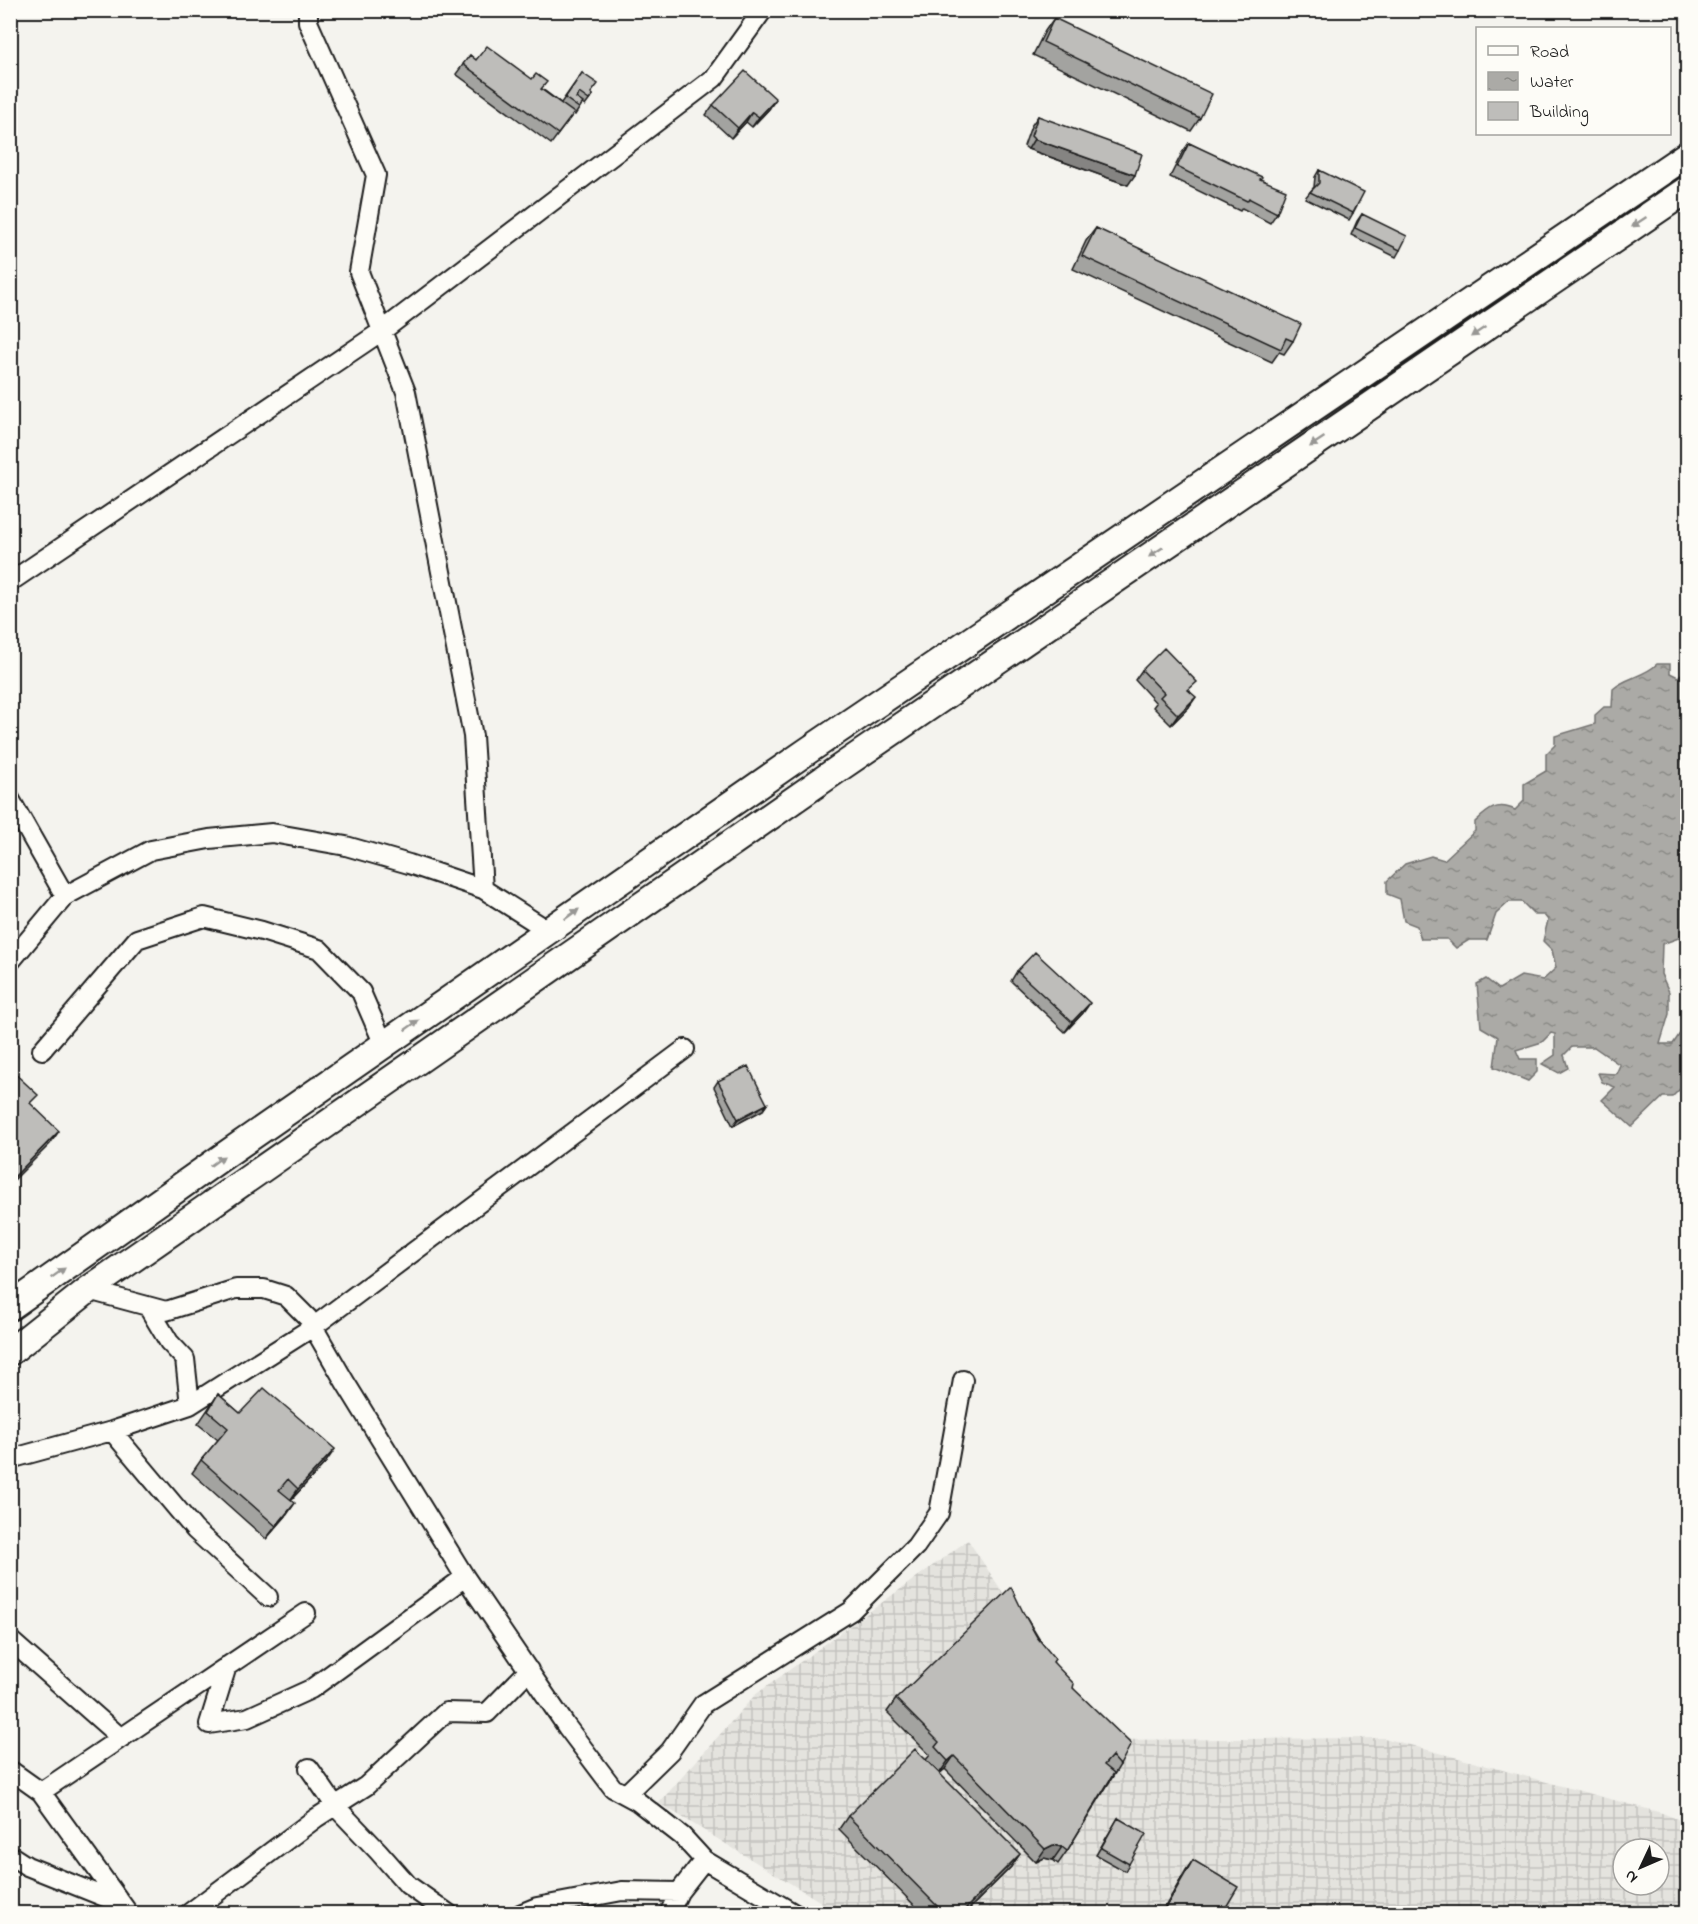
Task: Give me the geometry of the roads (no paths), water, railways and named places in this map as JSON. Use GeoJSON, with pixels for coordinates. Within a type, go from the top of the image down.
{"type":"FeatureCollection","features":[{"type":"Feature","properties":{"kind":"highway"},"geometry":{"type":"LineString","coordinates":[[10,1307],[816,746],[1688,154]]}},
{"type":"Feature","properties":{"kind":"highway"},"geometry":{"type":"LineString","coordinates":[[10,1352],[88,1290],[841,766],[1688,189]]}},
{"type":"Feature","properties":{"kind":"street"},"geometry":{"type":"LineString","coordinates":[[308,10],[308,22],[376,175],[359,272],[406,392],[473,736],[483,889]]}},
{"type":"Feature","properties":{"kind":"street"},"geometry":{"type":"LineString","coordinates":[[10,582],[381,331],[714,78],[763,10]]}},
{"type":"Feature","properties":{"kind":"street"},"geometry":{"type":"LineString","coordinates":[[10,799],[65,896]]}},
{"type":"Feature","properties":{"kind":"street"},"geometry":{"type":"LineString","coordinates":[[10,962],[65,896],[151,850],[209,839],[272,833],[346,846],[483,889],[549,931]]}},
{"type":"Feature","properties":{"kind":"street"},"geometry":{"type":"LineString","coordinates":[[42,1050],[137,939],[204,917],[262,931],[319,949],[361,992],[384,1045]]}},
{"type":"Feature","properties":{"kind":"street"},"geometry":{"type":"LineString","coordinates":[[10,1459],[112,1431],[190,1405],[313,1327],[685,1049]]}},
{"type":"Feature","properties":{"kind":"street"},"geometry":{"type":"LineString","coordinates":[[88,1290],[166,1311],[236,1289],[264,1289],[286,1296],[308,1318],[465,1577],[613,1788],[626,1794],[682,1836],[704,1860],[795,1914]]}},
{"type":"Feature","properties":{"kind":"street"},"geometry":{"type":"LineString","coordinates":[[148,1307],[169,1342],[185,1359],[190,1405]]}},
{"type":"Feature","properties":{"kind":"street"},"geometry":{"type":"LineString","coordinates":[[626,1794],[670,1751],[703,1704],[851,1611],[916,1546],[939,1513],[963,1380]]}},
{"type":"Feature","properties":{"kind":"street"},"geometry":{"type":"LineString","coordinates":[[112,1431],[195,1530],[268,1597]]}},
{"type":"Feature","properties":{"kind":"street"},"geometry":{"type":"LineString","coordinates":[[227,1666],[209,1724],[247,1718],[311,1689],[465,1577]]}},
{"type":"Feature","properties":{"kind":"street"},"geometry":{"type":"LineString","coordinates":[[41,1792],[306,1613]]}},
{"type":"Feature","properties":{"kind":"street"},"geometry":{"type":"LineString","coordinates":[[10,1640],[121,1738]]}},
{"type":"Feature","properties":{"kind":"street"},"geometry":{"type":"LineString","coordinates":[[188,1914],[316,1818],[366,1786],[446,1712],[487,1713],[529,1670]]}},
{"type":"Feature","properties":{"kind":"street"},"geometry":{"type":"LineString","coordinates":[[309,1768],[336,1807],[408,1885],[449,1914]]}},
{"type":"Feature","properties":{"kind":"street"},"geometry":{"type":"LineString","coordinates":[[10,1770],[41,1792],[125,1909]]}},
{"type":"Feature","properties":{"kind":"street"},"geometry":{"type":"LineString","coordinates":[[10,1855],[27,1866],[125,1909]]}},
{"type":"Feature","properties":{"kind":"street"},"geometry":{"type":"LineString","coordinates":[[669,1914],[679,1892],[704,1860]]}},
{"type":"Feature","properties":{"kind":"street"},"geometry":{"type":"LineString","coordinates":[[520,1914],[537,1907],[622,1891],[679,1892]]}},
{"type":"Feature","properties":{"kind":"water"},"geometry":{"type":"Polygon","coordinates":[[[1657,664],[1670,664],[1670,673],[1678,677],[1687,669],[1687,935],[1662,944],[1661,974],[1669,992],[1669,1014],[1660,1044],[1673,1044],[1687,1023],[1687,1082],[1672,1097],[1663,1097],[1632,1127],[1602,1100],[1615,1087],[1602,1082],[1598,1073],[1616,1074],[1620,1065],[1594,1047],[1572,1047],[1564,1055],[1568,1068],[1559,1073],[1542,1064],[1555,1055],[1555,1034],[1551,1033],[1542,1042],[1516,1050],[1520,1059],[1537,1059],[1537,1072],[1528,1081],[1494,1067],[1498,1037],[1481,1027],[1477,984],[1486,979],[1499,989],[1521,976],[1543,980],[1556,968],[1552,950],[1543,941],[1548,920],[1544,915],[1535,915],[1522,902],[1509,902],[1496,914],[1487,940],[1469,940],[1456,948],[1447,939],[1421,939],[1417,926],[1404,921],[1400,899],[1387,894],[1387,881],[1405,864],[1431,856],[1444,860],[1475,831],[1475,822],[1493,808],[1503,806],[1515,810],[1524,801],[1524,784],[1546,771],[1546,754],[1555,745],[1555,736],[1595,724],[1595,715],[1604,707],[1612,707],[1613,689],[1657,664]]]}}]}
